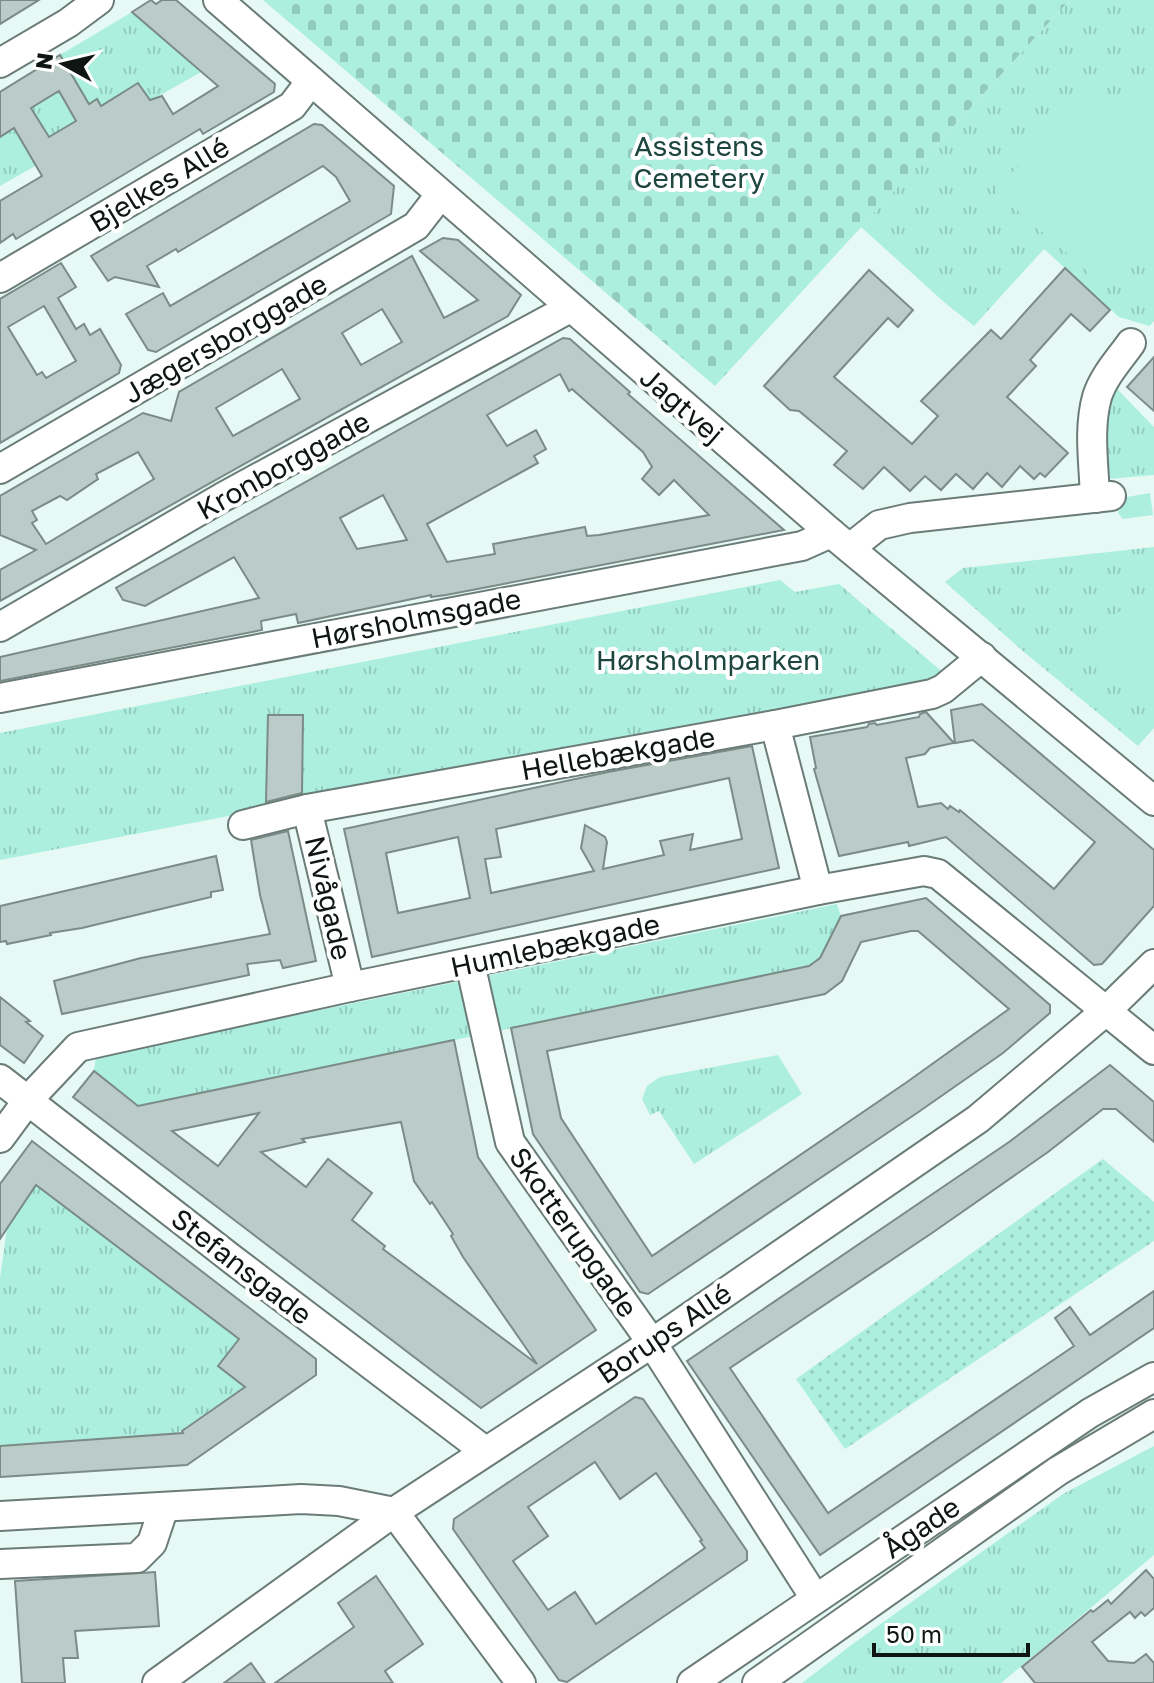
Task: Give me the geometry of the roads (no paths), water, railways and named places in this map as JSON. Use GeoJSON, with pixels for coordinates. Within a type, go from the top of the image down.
{"type":"FeatureCollection","features":[{"type":"Feature","properties":{"kind":"street"},"geometry":{"type":"LineString","coordinates":[[0,63],[68,23],[99,0]]}},
{"type":"Feature","properties":{"kind":"street","name":"Jagtvej"},"geometry":{"type":"LineString","coordinates":[[218,0],[840,540],[1154,801]]}},
{"type":"Feature","properties":{"kind":"street","name":"Bjelkes Allé"},"geometry":{"type":"LineString","coordinates":[[0,278],[292,106],[311,81]]}},
{"type":"Feature","properties":{"kind":"street","name":"Jægersborggade"},"geometry":{"type":"LineString","coordinates":[[0,469],[416,226],[440,195]]}},
{"type":"Feature","properties":{"kind":"street","name":"Kronborggade"},"geometry":{"type":"LineString","coordinates":[[0,627],[223,497],[570,308]]}},
{"type":"Feature","properties":{"kind":"street","name":"Hørsholmsgade"},"geometry":{"type":"LineString","coordinates":[[0,698],[840,540],[879,525],[910,518],[1103,497],[1092,426],[1098,395],[1110,370],[1131,343]]}},
{"type":"Feature","properties":{"kind":"street","name":"Hellebækgade"},"geometry":{"type":"LineString","coordinates":[[243,825],[307,809],[932,694],[943,689],[982,657]]}},
{"type":"Feature","properties":{"kind":"street"},"geometry":{"type":"LineString","coordinates":[[775,725],[818,890]]}},
{"type":"Feature","properties":{"kind":"street","name":"Nivågade"},"geometry":{"type":"LineString","coordinates":[[307,809],[350,987]]}},
{"type":"Feature","properties":{"kind":"street","name":"Humlebækgade"},"geometry":{"type":"LineString","coordinates":[[0,1138],[28,1100],[78,1047],[350,987],[924,871],[938,874],[1154,1050]]}},
{"type":"Feature","properties":{"kind":"street","name":"Skotterupgade"},"geometry":{"type":"LineString","coordinates":[[470,963],[510,1142],[652,1343],[815,1598]]}},
{"type":"Feature","properties":{"kind":"street","name":"Borups Allé"},"geometry":{"type":"LineString","coordinates":[[157,1683],[394,1512],[652,1343],[978,1119],[1107,1010],[1154,964]]}},
{"type":"Feature","properties":{"kind":"street","name":"Stefansgade"},"geometry":{"type":"LineString","coordinates":[[0,1079],[485,1451]]}},
{"type":"Feature","properties":{"kind":"street","name":"Ågade"},"geometry":{"type":"LineString","coordinates":[[692,1683],[1090,1413],[1154,1377]]}},
{"type":"Feature","properties":{"kind":"street","name":"Ågade"},"geometry":{"type":"LineString","coordinates":[[757,1683],[1058,1471],[1154,1414]]}},
{"type":"Feature","properties":{"kind":"street"},"geometry":{"type":"LineString","coordinates":[[0,1516],[301,1499],[339,1501],[394,1512],[521,1683]]}},
{"type":"Feature","properties":{"kind":"street"},"geometry":{"type":"LineString","coordinates":[[0,1564],[137,1558],[152,1543],[164,1507]]}},
{"type":"Feature","properties":{"kind":"park label","name":"Assistens Cemetery"},"geometry":{"type":"Point","coordinates":[699,161]}},
{"type":"Feature","properties":{"kind":"park label","name":"Hørsholmparken"},"geometry":{"type":"Point","coordinates":[708,659]}}]}
